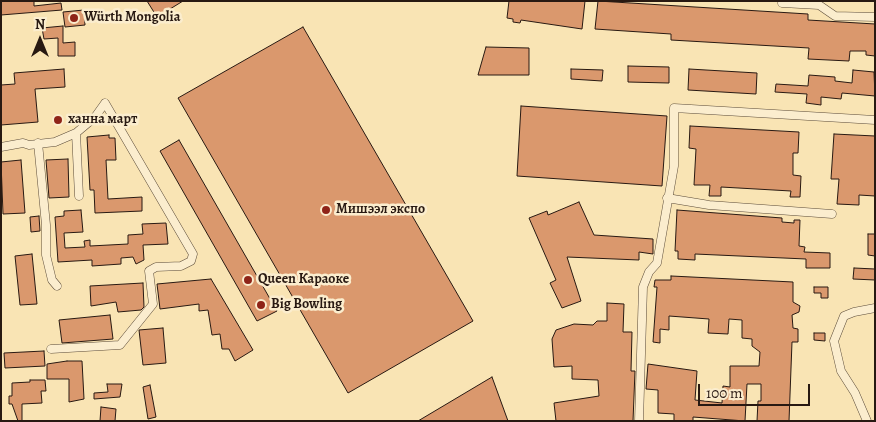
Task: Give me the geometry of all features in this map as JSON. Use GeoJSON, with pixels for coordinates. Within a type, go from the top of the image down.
{"type":"FeatureCollection","features":[{"type":"Feature","properties":{"kind":"street"},"geometry":{"type":"LineString","coordinates":[[782,3],[819,5],[835,16],[875,17]]}},
{"type":"Feature","properties":{"kind":"street"},"geometry":{"type":"LineString","coordinates":[[1,146],[23,143],[29,145],[64,140],[76,134],[95,117],[105,104],[193,254],[191,261],[181,266],[156,268],[149,271],[153,304],[120,345],[52,349]]}},
{"type":"Feature","properties":{"kind":"street"},"geometry":{"type":"LineString","coordinates":[[639,421],[643,287],[649,272],[657,264],[674,166],[674,108],[875,120]]}},
{"type":"Feature","properties":{"kind":"street"},"geometry":{"type":"LineString","coordinates":[[76,134],[79,196]]}},
{"type":"Feature","properties":{"kind":"street"},"geometry":{"type":"LineString","coordinates":[[38,144],[46,225],[46,255],[52,280],[57,286]]}},
{"type":"Feature","properties":{"kind":"street"},"geometry":{"type":"LineString","coordinates":[[667,198],[709,205],[832,214]]}},
{"type":"Feature","properties":{"kind":"street"},"geometry":{"type":"LineString","coordinates":[[867,421],[855,393],[841,371],[834,341],[844,316],[875,308]]}},
{"type":"Feature","properties":{"kind":"building"},"geometry":{"type":"Polygon","coordinates":[[[1,1],[34,1],[34,6],[61,3],[62,10],[1,15],[1,1]]]}},
{"type":"Feature","properties":{"kind":"building"},"geometry":{"type":"Polygon","coordinates":[[[147,1],[183,1],[157,17],[147,1]]]}},
{"type":"Feature","properties":{"kind":"building"},"geometry":{"type":"Polygon","coordinates":[[[509,1],[585,1],[582,29],[521,20],[520,23],[513,22],[513,19],[507,18],[509,1]]]}},
{"type":"Feature","properties":{"kind":"building"},"geometry":{"type":"Polygon","coordinates":[[[598,1],[808,14],[808,20],[875,24],[875,56],[866,55],[866,51],[850,51],[849,61],[808,59],[809,48],[671,40],[671,34],[595,29],[598,1]]]}},
{"type":"Feature","properties":{"kind":"building","name":"Würth Mongolia"},"geometry":{"type":"Polygon","coordinates":[[[84,10],[85,25],[65,27],[63,12],[84,10]]]}},
{"type":"Feature","properties":{"kind":"building"},"geometry":{"type":"Polygon","coordinates":[[[63,26],[63,43],[75,42],[75,56],[58,56],[58,38],[44,39],[42,28],[63,26]]]}},
{"type":"Feature","properties":{"kind":"building","name":"Мишээл экспо"},"geometry":{"type":"Polygon","coordinates":[[[303,27],[473,321],[348,393],[178,98],[303,27]]]}},
{"type":"Feature","properties":{"kind":"building"},"geometry":{"type":"Polygon","coordinates":[[[486,47],[529,48],[529,75],[478,75],[486,47]]]}},
{"type":"Feature","properties":{"kind":"building"},"geometry":{"type":"Polygon","coordinates":[[[628,66],[669,67],[669,83],[628,82],[628,66]]]}},
{"type":"Feature","properties":{"kind":"building"},"geometry":{"type":"Polygon","coordinates":[[[64,69],[65,87],[35,89],[38,122],[1,125],[1,85],[15,84],[14,73],[64,69]]]}},
{"type":"Feature","properties":{"kind":"building"},"geometry":{"type":"Polygon","coordinates":[[[571,69],[603,70],[602,81],[571,79],[571,69]]]}},
{"type":"Feature","properties":{"kind":"building"},"geometry":{"type":"Polygon","coordinates":[[[689,69],[757,73],[756,94],[688,90],[689,69]]]}},
{"type":"Feature","properties":{"kind":"building"},"geometry":{"type":"Polygon","coordinates":[[[853,70],[874,72],[875,96],[842,93],[841,99],[821,97],[821,105],[806,103],[807,94],[775,92],[776,84],[808,86],[809,75],[835,77],[835,81],[852,83],[853,70]]]}},
{"type":"Feature","properties":{"kind":"building"},"geometry":{"type":"Polygon","coordinates":[[[521,106],[667,116],[662,186],[517,176],[521,106]]]}},
{"type":"Feature","properties":{"kind":"building"},"geometry":{"type":"Polygon","coordinates":[[[690,126],[799,132],[798,153],[793,153],[793,175],[801,176],[800,197],[790,197],[791,191],[721,187],[721,196],[709,196],[710,185],[694,185],[696,149],[689,148],[690,126]]]}},
{"type":"Feature","properties":{"kind":"building"},"geometry":{"type":"Polygon","coordinates":[[[834,134],[875,136],[875,196],[859,195],[859,205],[837,204],[839,179],[831,179],[834,134]]]}},
{"type":"Feature","properties":{"kind":"building"},"geometry":{"type":"Polygon","coordinates":[[[109,135],[109,138],[115,138],[116,160],[106,160],[108,199],[142,197],[142,211],[95,213],[94,190],[90,190],[87,137],[109,135]]]}},
{"type":"Feature","properties":{"kind":"building"},"geometry":{"type":"Polygon","coordinates":[[[179,140],[277,311],[257,321],[160,151],[179,140]]]}},
{"type":"Feature","properties":{"kind":"building"},"geometry":{"type":"Polygon","coordinates":[[[68,159],[69,197],[49,198],[46,160],[68,159]]]}},
{"type":"Feature","properties":{"kind":"building"},"geometry":{"type":"Polygon","coordinates":[[[21,160],[25,213],[3,214],[1,162],[21,160]]]}},
{"type":"Feature","properties":{"kind":"building"},"geometry":{"type":"Polygon","coordinates":[[[579,202],[594,235],[653,239],[653,254],[639,252],[639,260],[567,257],[581,301],[562,308],[550,283],[556,280],[529,218],[547,211],[548,215],[579,202]]]}},
{"type":"Feature","properties":{"kind":"building"},"geometry":{"type":"Polygon","coordinates":[[[81,210],[83,232],[64,233],[65,248],[85,247],[84,241],[90,240],[90,246],[128,244],[128,235],[143,234],[142,224],[166,223],[168,244],[143,245],[144,260],[136,264],[133,257],[121,258],[121,264],[92,266],[92,260],[58,262],[55,217],[64,216],[64,211],[81,210]]]}},
{"type":"Feature","properties":{"kind":"building"},"geometry":{"type":"Polygon","coordinates":[[[677,210],[782,218],[782,222],[794,223],[794,220],[800,220],[799,246],[805,247],[804,252],[830,253],[830,268],[806,268],[806,259],[695,254],[695,260],[678,259],[678,251],[675,251],[677,210]]]}},
{"type":"Feature","properties":{"kind":"building"},"geometry":{"type":"Polygon","coordinates":[[[39,216],[40,231],[31,232],[30,217],[39,216]]]}},
{"type":"Feature","properties":{"kind":"building"},"geometry":{"type":"Polygon","coordinates":[[[868,234],[875,234],[875,256],[868,255],[868,234]]]}},
{"type":"Feature","properties":{"kind":"building"},"geometry":{"type":"Polygon","coordinates":[[[32,254],[37,304],[20,305],[15,256],[32,254]]]}},
{"type":"Feature","properties":{"kind":"building"},"geometry":{"type":"Polygon","coordinates":[[[854,268],[875,269],[875,280],[853,279],[854,268]]]}},
{"type":"Feature","properties":{"kind":"building"},"geometry":{"type":"Polygon","coordinates":[[[671,276],[793,282],[793,302],[800,306],[799,312],[792,315],[793,328],[798,329],[798,342],[792,342],[789,421],[757,421],[758,401],[761,401],[761,384],[747,384],[745,421],[693,417],[693,421],[674,421],[674,414],[658,413],[658,390],[646,389],[648,364],[697,371],[695,400],[722,403],[723,386],[730,387],[730,366],[759,366],[760,352],[752,346],[752,339],[742,338],[742,320],[729,319],[728,334],[708,333],[709,319],[669,316],[669,330],[660,329],[660,343],[653,342],[657,287],[654,287],[655,280],[671,280],[671,276]]]}},
{"type":"Feature","properties":{"kind":"building"},"geometry":{"type":"Polygon","coordinates":[[[211,279],[253,350],[235,361],[229,349],[222,349],[220,334],[212,335],[208,310],[199,311],[199,304],[160,309],[157,284],[211,279]]]}},
{"type":"Feature","properties":{"kind":"building"},"geometry":{"type":"Polygon","coordinates":[[[143,283],[144,307],[141,310],[118,312],[116,302],[91,306],[90,286],[143,283]]]}},
{"type":"Feature","properties":{"kind":"building"},"geometry":{"type":"Polygon","coordinates":[[[814,287],[828,287],[828,298],[821,298],[821,293],[814,293],[814,287]]]}},
{"type":"Feature","properties":{"kind":"building"},"geometry":{"type":"Polygon","coordinates":[[[607,303],[624,304],[623,332],[632,332],[631,371],[635,371],[633,421],[556,421],[554,403],[599,396],[598,380],[572,379],[572,366],[554,367],[552,339],[556,330],[574,324],[593,325],[597,321],[607,321],[607,303]]]}},
{"type":"Feature","properties":{"kind":"building"},"geometry":{"type":"Polygon","coordinates":[[[110,315],[113,339],[62,343],[59,320],[110,315]]]}},
{"type":"Feature","properties":{"kind":"building"},"geometry":{"type":"Polygon","coordinates":[[[163,328],[166,363],[143,365],[139,330],[163,328]]]}},
{"type":"Feature","properties":{"kind":"building"},"geometry":{"type":"Polygon","coordinates":[[[814,333],[825,333],[825,341],[814,340],[814,333]]]}},
{"type":"Feature","properties":{"kind":"building"},"geometry":{"type":"Polygon","coordinates":[[[44,351],[45,366],[5,368],[4,353],[44,351]]]}},
{"type":"Feature","properties":{"kind":"building"},"geometry":{"type":"Polygon","coordinates":[[[82,361],[84,399],[69,402],[69,379],[47,379],[47,364],[82,361]]]}},
{"type":"Feature","properties":{"kind":"building"},"geometry":{"type":"Polygon","coordinates":[[[492,377],[508,421],[418,421],[492,377]]]}},
{"type":"Feature","properties":{"kind":"building"},"geometry":{"type":"Polygon","coordinates":[[[30,380],[45,380],[46,391],[41,391],[42,403],[22,404],[22,421],[18,421],[12,404],[9,404],[9,396],[12,396],[12,383],[30,382],[30,380]]]}},
{"type":"Feature","properties":{"kind":"building"},"geometry":{"type":"Polygon","coordinates":[[[107,384],[122,384],[120,397],[94,399],[94,393],[108,392],[107,384]]]}},
{"type":"Feature","properties":{"kind":"building"},"geometry":{"type":"Polygon","coordinates":[[[150,385],[156,417],[148,419],[143,387],[150,385]]]}},
{"type":"Feature","properties":{"kind":"building"},"geometry":{"type":"Polygon","coordinates":[[[101,407],[116,409],[115,421],[100,421],[101,407]]]}},
{"type":"Feature","properties":{"kind":"place","name":"Würth Mongolia"},"geometry":{"type":"Point","coordinates":[74,18]}},
{"type":"Feature","properties":{"kind":"place","name":"ханна март"},"geometry":{"type":"Point","coordinates":[58,120]}},
{"type":"Feature","properties":{"kind":"place","name":"Мишээл экспо"},"geometry":{"type":"Point","coordinates":[326,210]}},
{"type":"Feature","properties":{"kind":"place","name":"Queen Караоке"},"geometry":{"type":"Point","coordinates":[248,280]}},
{"type":"Feature","properties":{"kind":"place","name":"Big Bowling"},"geometry":{"type":"Point","coordinates":[261,305]}}]}
